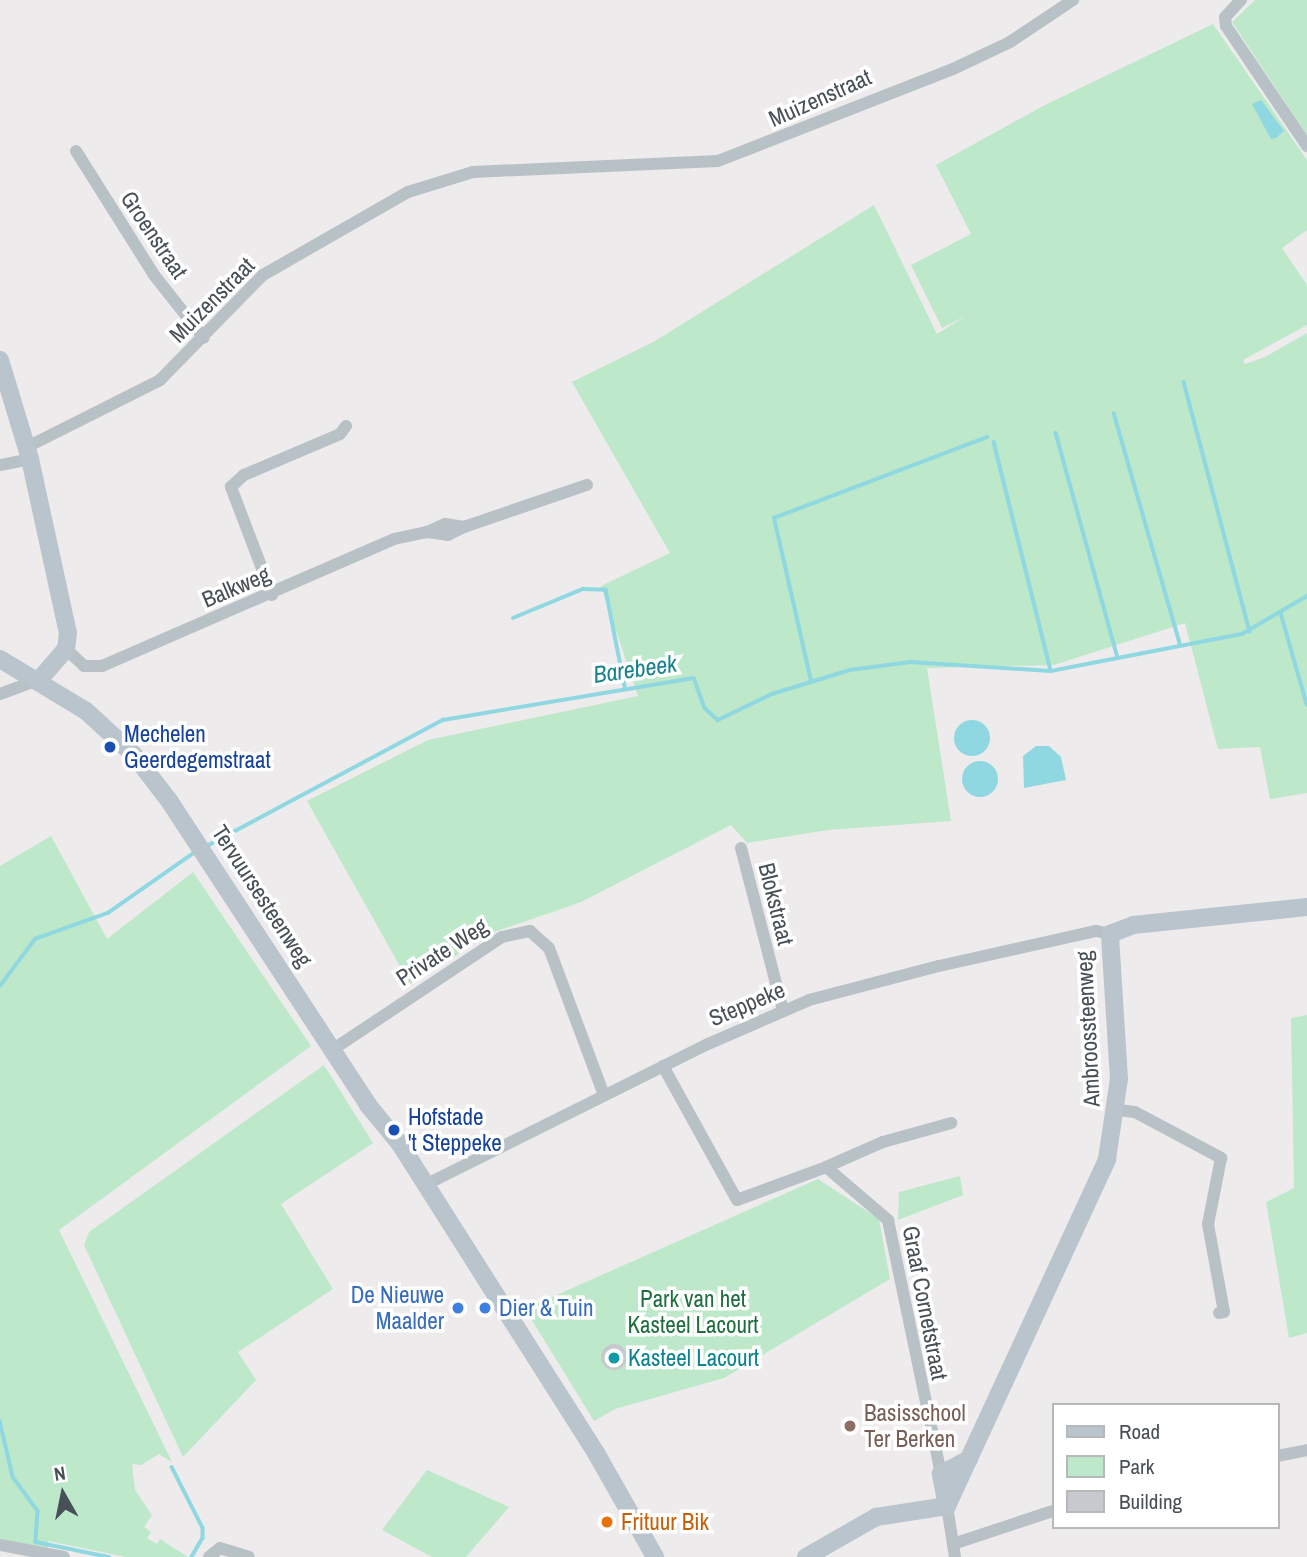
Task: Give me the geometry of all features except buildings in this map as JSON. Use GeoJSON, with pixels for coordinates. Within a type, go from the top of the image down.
{"type":"FeatureCollection","features":[{"type":"Feature","properties":{"kind":"street","name":"Muizenstraat"},"geometry":{"type":"LineString","coordinates":[[0,465],[28,453],[160,380],[264,275],[390,201],[473,172],[680,166],[759,148],[1010,42],[1073,0]]}},
{"type":"Feature","properties":{"kind":"street"},"geometry":{"type":"LineString","coordinates":[[1241,0],[1225,18],[1226,26],[1307,146]]}},
{"type":"Feature","properties":{"kind":"street","name":"Groenstraat"},"geometry":{"type":"LineString","coordinates":[[76,151],[153,275],[204,338]]}},
{"type":"Feature","properties":{"kind":"street"},"geometry":{"type":"LineString","coordinates":[[0,359],[28,453],[68,633],[66,649],[39,680],[0,694]]}},
{"type":"Feature","properties":{"kind":"street"},"geometry":{"type":"LineString","coordinates":[[272,595],[232,487],[244,475],[340,434],[346,426]]}},
{"type":"Feature","properties":{"kind":"street","name":"Balkweg"},"geometry":{"type":"LineString","coordinates":[[66,649],[84,666],[102,666],[272,595],[394,539],[427,532],[448,535],[464,527],[587,485]]}},
{"type":"Feature","properties":{"kind":"street","name":"Tervuursesteenweg"},"geometry":{"type":"LineString","coordinates":[[0,659],[39,680],[86,711],[134,755],[194,836],[332,1050],[425,1185],[597,1453],[656,1555]]}},
{"type":"Feature","properties":{"kind":"street","name":"Blokstraat"},"geometry":{"type":"LineString","coordinates":[[741,848],[783,1010]]}},
{"type":"Feature","properties":{"kind":"street","name":"Ambroossteenweg"},"geometry":{"type":"LineString","coordinates":[[947,1506],[1098,1185],[1118,1110],[1110,934],[1133,925],[1307,907]]}},
{"type":"Feature","properties":{"kind":"street","name":"Private Weg"},"geometry":{"type":"LineString","coordinates":[[332,1050],[502,937],[530,931],[550,948],[604,1095]]}},
{"type":"Feature","properties":{"kind":"street","name":"Steppeke"},"geometry":{"type":"LineString","coordinates":[[425,1185],[663,1066],[783,1010],[882,979],[1096,931],[1110,934]]}},
{"type":"Feature","properties":{"kind":"street"},"geometry":{"type":"LineString","coordinates":[[663,1066],[737,1200],[826,1167],[883,1142],[951,1123]]}},
{"type":"Feature","properties":{"kind":"street"},"geometry":{"type":"LineString","coordinates":[[1118,1110],[1135,1112],[1222,1158],[1208,1224],[1224,1312],[1219,1313]]}},
{"type":"Feature","properties":{"kind":"street","name":"Graaf Cornetstraat"},"geometry":{"type":"LineString","coordinates":[[826,1167],[888,1220],[941,1474]]}},
{"type":"Feature","properties":{"kind":"street"},"geometry":{"type":"LineString","coordinates":[[1279,1456],[1307,1450]]}},
{"type":"Feature","properties":{"kind":"street"},"geometry":{"type":"LineString","coordinates":[[969,1459],[941,1474],[954,1550],[1052,1511]]}},
{"type":"Feature","properties":{"kind":"street"},"geometry":{"type":"LineString","coordinates":[[806,1557],[876,1517],[947,1506]]}},
{"type":"Feature","properties":{"kind":"street"},"geometry":{"type":"LineString","coordinates":[[0,1545],[64,1557]]}},
{"type":"Feature","properties":{"kind":"street"},"geometry":{"type":"LineString","coordinates":[[220,1548],[245,1556]]}},
{"type":"Feature","properties":{"kind":"street"},"geometry":{"type":"LineString","coordinates":[[209,1557],[220,1548]]}},
{"type":"Feature","properties":{"kind":"street"},"geometry":{"type":"LineString","coordinates":[[220,1548],[231,1557]]}},
{"type":"Feature","properties":{"kind":"green space"},"geometry":{"type":"Polygon","coordinates":[[[1255,0],[1307,0],[1307,135],[1232,22],[1255,0]]]}},
{"type":"Feature","properties":{"kind":"green space"},"geometry":{"type":"Polygon","coordinates":[[[1213,24],[1307,160],[1307,230],[1282,248],[1307,285],[1307,325],[1243,360],[1245,364],[1265,357],[1307,333],[1307,793],[1270,799],[1260,747],[1218,749],[1185,623],[1054,665],[927,668],[951,821],[828,830],[747,843],[731,825],[581,902],[494,932],[410,984],[307,801],[428,740],[638,696],[601,586],[670,553],[572,382],[655,341],[874,205],[937,334],[966,316],[942,328],[911,265],[971,234],[936,165],[1043,106],[1213,24]]]}},
{"type":"Feature","properties":{"kind":"green space"},"geometry":{"type":"Polygon","coordinates":[[[51,836],[107,939],[193,872],[311,1046],[59,1230],[172,1462],[159,1454],[141,1465],[132,1464],[135,1490],[152,1515],[144,1527],[151,1532],[147,1538],[157,1544],[160,1539],[188,1557],[126,1557],[48,1541],[48,1548],[0,1540],[0,866],[51,836]]]}},
{"type":"Feature","properties":{"kind":"green space"},"geometry":{"type":"Polygon","coordinates":[[[1307,1015],[1307,1333],[1289,1338],[1266,1202],[1294,1188],[1291,1018],[1307,1015]]]}},
{"type":"Feature","properties":{"kind":"green space"},"geometry":{"type":"Polygon","coordinates":[[[324,1065],[373,1143],[281,1204],[333,1289],[238,1352],[256,1380],[183,1457],[84,1245],[89,1232],[324,1065]]]}},
{"type":"Feature","properties":{"kind":"green space"},"geometry":{"type":"Polygon","coordinates":[[[960,1176],[963,1195],[898,1220],[899,1192],[960,1176]]]}},
{"type":"Feature","properties":{"kind":"green space","name":"Park van het Kasteel Lacourt"},"geometry":{"type":"Polygon","coordinates":[[[818,1179],[879,1219],[890,1279],[724,1378],[615,1409],[594,1421],[525,1309],[818,1179]]]}},
{"type":"Feature","properties":{"kind":"green space"},"geometry":{"type":"Polygon","coordinates":[[[427,1470],[509,1507],[466,1557],[432,1557],[382,1530],[427,1470]]]}},
{"type":"Feature","properties":{"kind":"water"},"geometry":{"type":"Polygon","coordinates":[[[1261,100],[1284,131],[1276,138],[1271,139],[1252,104],[1261,100]]]}},
{"type":"Feature","properties":{"kind":"water"},"geometry":{"type":"Polygon","coordinates":[[[972,720],[985,725],[990,738],[985,751],[972,756],[959,751],[954,738],[959,725],[972,720]]]}},
{"type":"Feature","properties":{"kind":"water"},"geometry":{"type":"Polygon","coordinates":[[[1036,746],[1049,746],[1061,757],[1066,780],[1024,788],[1023,756],[1036,746]]]}},
{"type":"Feature","properties":{"kind":"water"},"geometry":{"type":"Polygon","coordinates":[[[980,761],[993,766],[998,779],[993,792],[980,797],[967,792],[962,779],[967,766],[980,761]]]}},
{"type":"Feature","properties":{"kind":"waterway"},"geometry":{"type":"LineString","coordinates":[[1184,382],[1250,631]]}},
{"type":"Feature","properties":{"kind":"waterway"},"geometry":{"type":"LineString","coordinates":[[1114,413],[1180,643]]}},
{"type":"Feature","properties":{"kind":"waterway"},"geometry":{"type":"LineString","coordinates":[[1056,433],[1117,655]]}},
{"type":"Feature","properties":{"kind":"waterway"},"geometry":{"type":"LineString","coordinates":[[811,681],[774,518],[987,437]]}},
{"type":"Feature","properties":{"kind":"waterway"},"geometry":{"type":"LineString","coordinates":[[994,442],[1051,671]]}},
{"type":"Feature","properties":{"kind":"waterway"},"geometry":{"type":"LineString","coordinates":[[513,618],[583,589],[606,590],[625,686]]}},
{"type":"Feature","properties":{"kind":"waterway","name":"Barebeek"},"geometry":{"type":"LineString","coordinates":[[205,847],[443,720],[694,678],[705,708],[718,720],[772,694],[850,670],[911,662],[1051,671],[1242,634],[1307,596]]}},
{"type":"Feature","properties":{"kind":"waterway"},"geometry":{"type":"LineString","coordinates":[[1281,613],[1307,704]]}},
{"type":"Feature","properties":{"kind":"waterway","name":"Barebeek"},"geometry":{"type":"LineString","coordinates":[[0,986],[35,939],[108,913],[195,852]]}},
{"type":"Feature","properties":{"kind":"waterway"},"geometry":{"type":"LineString","coordinates":[[0,1421],[13,1477],[38,1511],[36,1542],[109,1557]]}},
{"type":"Feature","properties":{"kind":"waterway"},"geometry":{"type":"LineString","coordinates":[[172,1467],[203,1528],[203,1538],[192,1557]]}},
{"type":"Feature","properties":{"kind":"place","name":"Mechelen Geerdegemstraat"},"geometry":{"type":"Point","coordinates":[110,747]}},
{"type":"Feature","properties":{"kind":"place","name":"Hofstade 't Steppeke"},"geometry":{"type":"Point","coordinates":[394,1130]}},
{"type":"Feature","properties":{"kind":"place","name":"De Nieuwe Maalder"},"geometry":{"type":"Point","coordinates":[458,1308]}},
{"type":"Feature","properties":{"kind":"place","name":"Dier & Tuin"},"geometry":{"type":"Point","coordinates":[485,1308]}},
{"type":"Feature","properties":{"kind":"place","name":"Kasteel Lacourt"},"geometry":{"type":"Point","coordinates":[614,1358]}},
{"type":"Feature","properties":{"kind":"place","name":"Basisschool Ter Berken"},"geometry":{"type":"Point","coordinates":[850,1426]}},
{"type":"Feature","properties":{"kind":"place","name":"Frituur Bik"},"geometry":{"type":"Point","coordinates":[607,1522]}}]}
